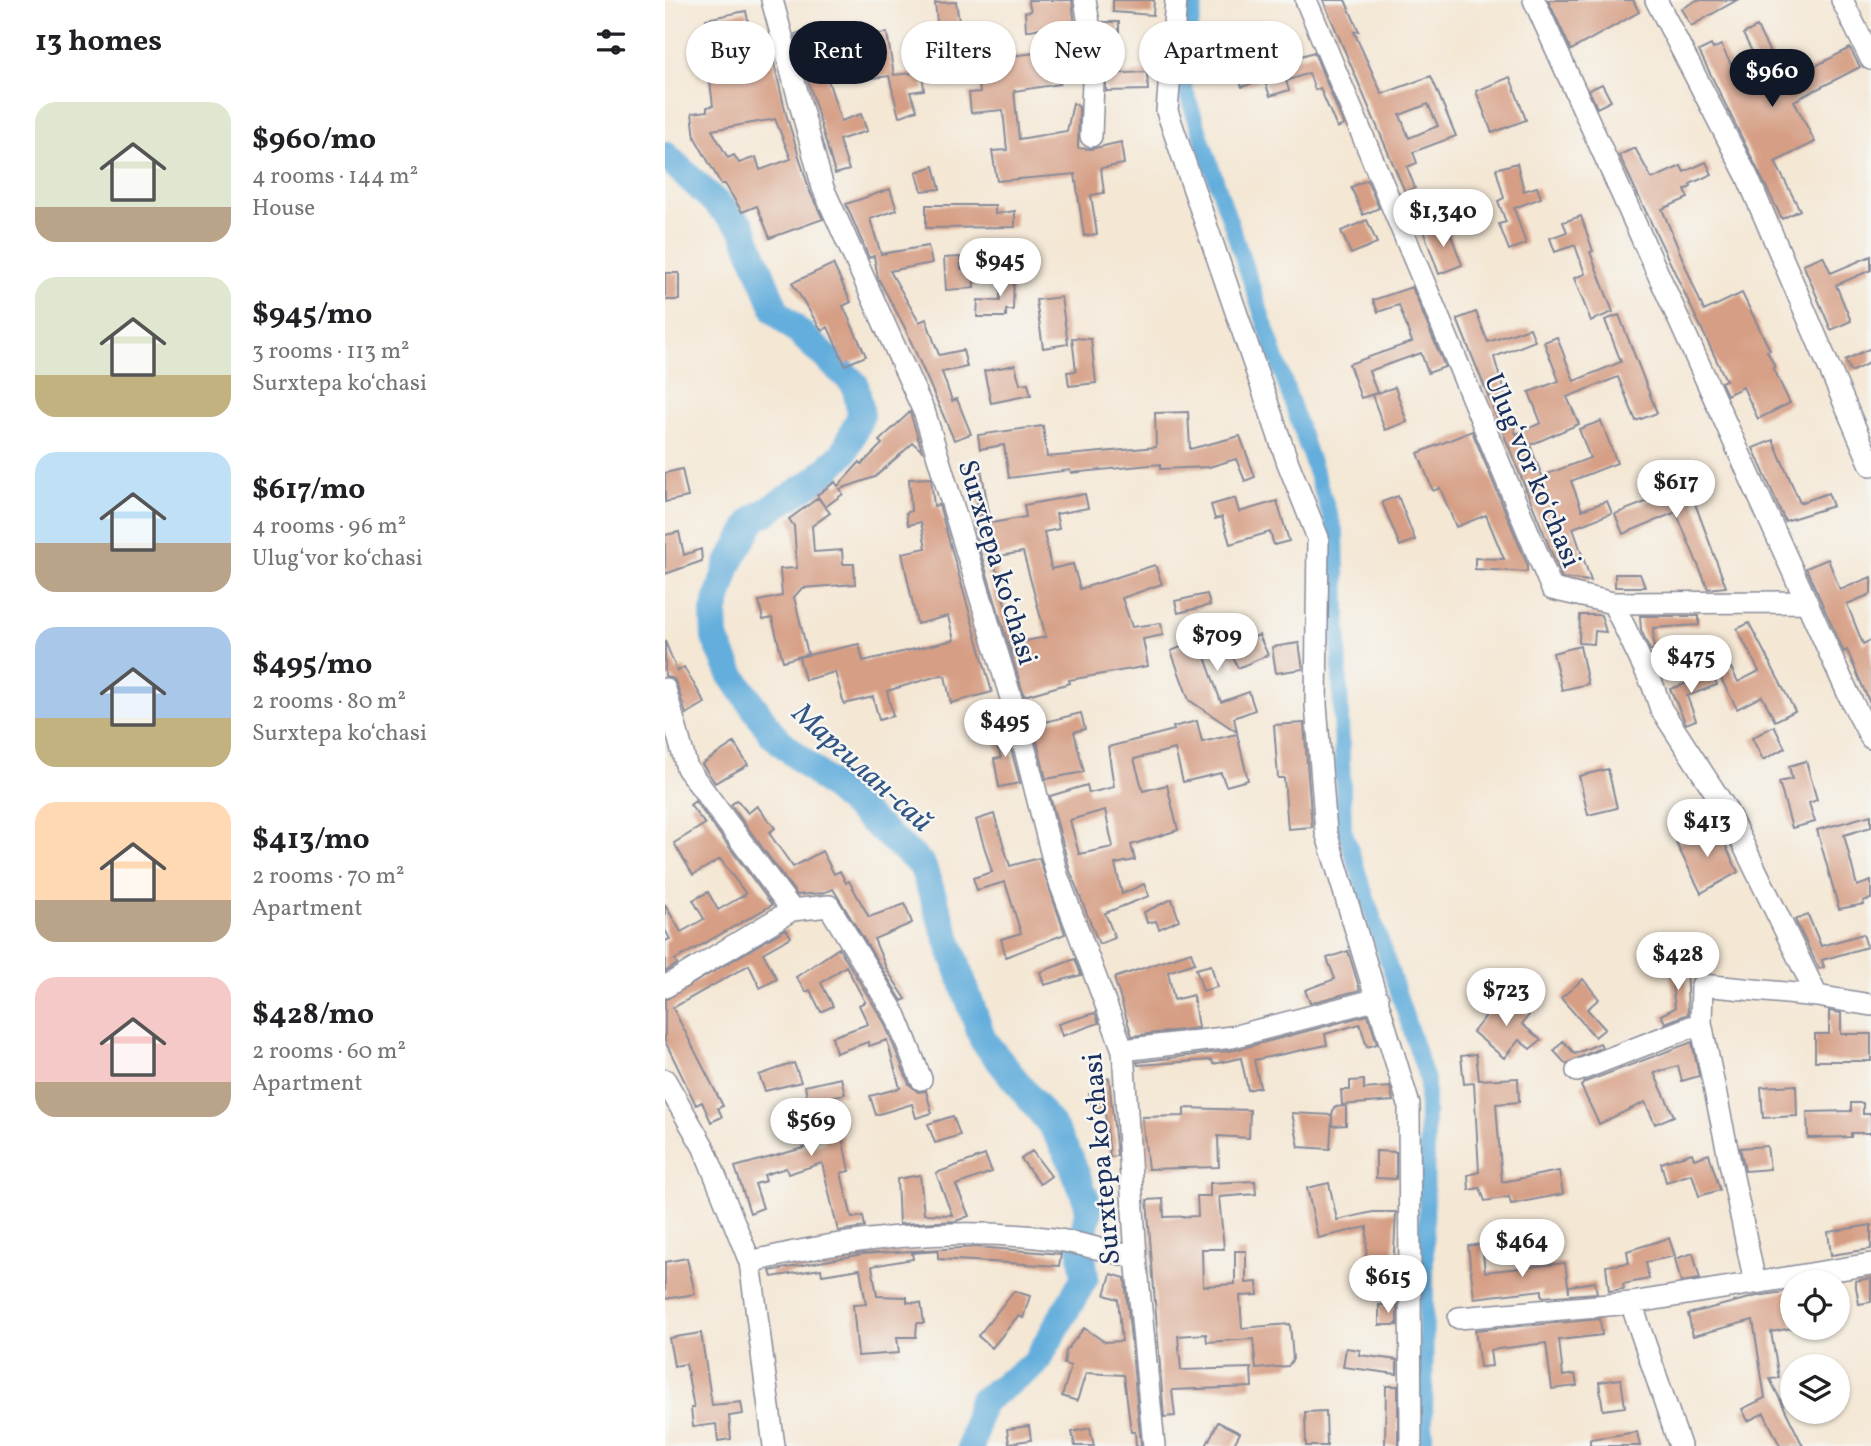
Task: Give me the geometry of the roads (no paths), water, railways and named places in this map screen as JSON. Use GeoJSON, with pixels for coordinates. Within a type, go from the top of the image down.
{"type":"FeatureCollection","features":[{"type":"Feature","properties":{"kind":"street","name":"Surxtepa koʻchasi"},"geometry":{"type":"LineString","coordinates":[[772,0],[823,188],[925,414],[1017,718],[1057,875],[1122,1050],[1136,1257],[1154,1446]]}},
{"type":"Feature","properties":{"kind":"street"},"geometry":{"type":"LineString","coordinates":[[1085,0],[1094,53],[1091,136]]}},
{"type":"Feature","properties":{"kind":"street"},"geometry":{"type":"LineString","coordinates":[[1176,0],[1167,111],[1288,463],[1318,538],[1316,705],[1326,832],[1409,1105],[1411,1446]]}},
{"type":"Feature","properties":{"kind":"street","name":"Ulugʻvor koʻchasi"},"geometry":{"type":"LineString","coordinates":[[1306,0],[1552,589],[1613,603],[1806,602]]}},
{"type":"Feature","properties":{"kind":"street"},"geometry":{"type":"LineString","coordinates":[[1534,0],[1806,602],[1871,738]]}},
{"type":"Feature","properties":{"kind":"street"},"geometry":{"type":"LineString","coordinates":[[1656,0],[1747,176],[1871,465]]}},
{"type":"Feature","properties":{"kind":"street"},"geometry":{"type":"LineString","coordinates":[[1842,0],[1871,59]]}},
{"type":"Feature","properties":{"kind":"street"},"geometry":{"type":"LineString","coordinates":[[1613,603],[1653,686],[1661,709],[1726,809],[1817,996]]}},
{"type":"Feature","properties":{"kind":"street"},"geometry":{"type":"LineString","coordinates":[[665,689],[687,768],[792,909]]}},
{"type":"Feature","properties":{"kind":"street"},"geometry":{"type":"LineString","coordinates":[[665,987],[792,909],[829,906],[896,1016],[921,1079]]}},
{"type":"Feature","properties":{"kind":"street"},"geometry":{"type":"LineString","coordinates":[[1755,1283],[1701,1023],[1702,985],[1817,996],[1871,1005]]}},
{"type":"Feature","properties":{"kind":"street"},"geometry":{"type":"LineString","coordinates":[[1122,1050],[1231,1037],[1378,999]]}},
{"type":"Feature","properties":{"kind":"street"},"geometry":{"type":"LineString","coordinates":[[1577,1072],[1701,1023]]}},
{"type":"Feature","properties":{"kind":"street"},"geometry":{"type":"LineString","coordinates":[[665,1080],[704,1148],[750,1262],[774,1446]]}},
{"type":"Feature","properties":{"kind":"street"},"geometry":{"type":"LineString","coordinates":[[750,1262],[814,1246],[897,1238],[1010,1235],[1055,1239],[1136,1257]]}},
{"type":"Feature","properties":{"kind":"street"},"geometry":{"type":"LineString","coordinates":[[1459,1318],[1631,1303],[1871,1264]]}},
{"type":"Feature","properties":{"kind":"street"},"geometry":{"type":"LineString","coordinates":[[1631,1303],[1680,1446]]}},
{"type":"Feature","properties":{"kind":"waterway"},"geometry":{"type":"LineString","coordinates":[[1196,0],[1181,77],[1336,533],[1344,829],[1427,1080],[1425,1446]]}},
{"type":"Feature","properties":{"kind":"waterway","name":"Маргилан-сай"},"geometry":{"type":"LineString","coordinates":[[665,155],[742,227],[776,311],[855,384],[861,415],[844,453],[816,480],[753,520],[728,565],[714,612],[715,638],[731,674],[773,735],[922,865],[983,1040],[1052,1126],[1070,1158],[1089,1207],[1081,1246],[1085,1277],[1035,1364],[981,1402],[971,1446]]}}]}
